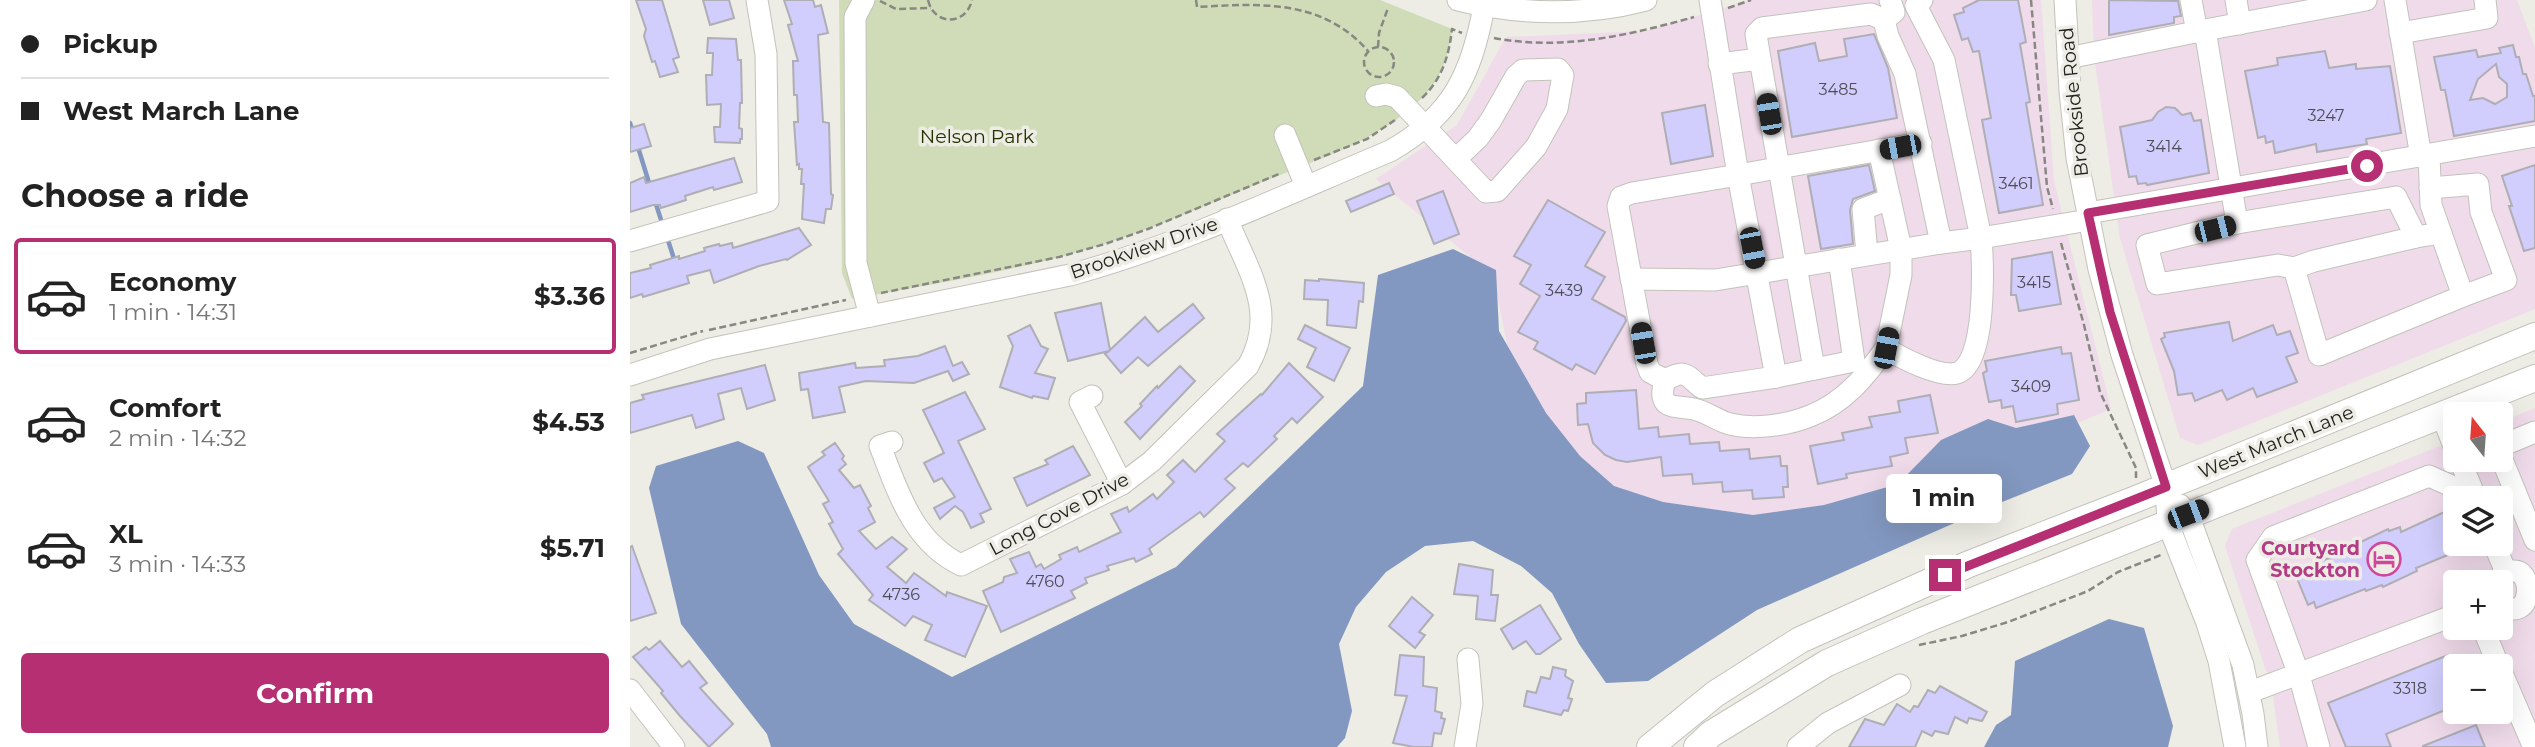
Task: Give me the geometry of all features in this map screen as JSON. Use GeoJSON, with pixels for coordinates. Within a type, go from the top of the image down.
{"type":"FeatureCollection","features":[{"type":"Feature","properties":{"kind":"main road","name":"West March Lane"},"geometry":{"type":"LineString","coordinates":[[1650,747],[1715,694],[1800,640],[1969,564],[2166,487],[2535,336]]}},
{"type":"Feature","properties":{"kind":"main road","name":"West March Lane"},"geometry":{"type":"LineString","coordinates":[[1697,747],[1711,734],[1827,663],[1922,621],[2535,377]]}},
{"type":"Feature","properties":{"kind":"street"},"geometry":{"type":"LineString","coordinates":[[630,241],[768,201],[766,54],[757,0]]}},
{"type":"Feature","properties":{"kind":"street"},"geometry":{"type":"LineString","coordinates":[[864,0],[855,17],[856,263],[867,306]]}},
{"type":"Feature","properties":{"kind":"street"},"geometry":{"type":"LineString","coordinates":[[1458,0],[1484,6],[1543,12],[1620,7],[1646,0]]}},
{"type":"Feature","properties":{"kind":"street","name":"Brookside Road"},"geometry":{"type":"LineString","coordinates":[[2065,0],[2077,158],[2113,323],[2178,519],[2235,642],[2250,692],[2257,747]]}},
{"type":"Feature","properties":{"kind":"street"},"geometry":{"type":"LineString","coordinates":[[2191,0],[2201,31],[2233,189],[2237,223]]}},
{"type":"Feature","properties":{"kind":"street"},"geometry":{"type":"LineString","coordinates":[[2236,0],[2240,24]]}},
{"type":"Feature","properties":{"kind":"street"},"geometry":{"type":"LineString","coordinates":[[2068,58],[2240,24],[2278,8],[2363,0]]}},
{"type":"Feature","properties":{"kind":"street"},"geometry":{"type":"LineString","coordinates":[[2395,0],[2425,156],[2431,205],[2463,296]]}},
{"type":"Feature","properties":{"kind":"street"},"geometry":{"type":"LineString","coordinates":[[2400,33],[2487,18],[2485,0]]}},
{"type":"Feature","properties":{"kind":"street"},"geometry":{"type":"LineString","coordinates":[[1687,409],[1702,388],[1776,377],[1871,358],[1900,357],[1941,373],[1959,372],[1969,363],[1983,304],[1981,238],[1944,60],[1919,3],[1871,14],[1762,28],[1756,34],[1814,369]]}},
{"type":"Feature","properties":{"kind":"street","name":"Brookview Drive"},"geometry":{"type":"LineString","coordinates":[[630,375],[710,349],[867,306],[1070,275],[1160,247],[1390,152],[1425,128],[1447,106],[1460,87],[1478,40],[1484,6]]}},
{"type":"Feature","properties":{"kind":"street"},"geometry":{"type":"LineString","coordinates":[[1711,6],[1738,175],[1776,377]]}},
{"type":"Feature","properties":{"kind":"street"},"geometry":{"type":"LineString","coordinates":[[1889,11],[1888,36],[1905,74],[1941,243]]}},
{"type":"Feature","properties":{"kind":"street"},"geometry":{"type":"LineString","coordinates":[[1719,64],[1760,59]]}},
{"type":"Feature","properties":{"kind":"street"},"geometry":{"type":"LineString","coordinates":[[1376,96],[1386,94],[1397,97],[1486,192],[1497,191],[1536,147],[1558,109],[1563,75],[1559,69],[1523,70],[1516,76],[1478,138],[1456,159]]}},
{"type":"Feature","properties":{"kind":"street"},"geometry":{"type":"LineString","coordinates":[[1285,135],[1306,187]]}},
{"type":"Feature","properties":{"kind":"street"},"geometry":{"type":"LineString","coordinates":[[1632,279],[1716,280],[2057,225],[2089,216],[2233,189],[2535,136]]}},
{"type":"Feature","properties":{"kind":"street"},"geometry":{"type":"LineString","coordinates":[[1665,380],[1650,372],[1647,364],[1618,206],[1622,197],[1632,193],[1921,143]]}},
{"type":"Feature","properties":{"kind":"street"},"geometry":{"type":"LineString","coordinates":[[1702,388],[1688,375],[1679,373],[1665,380],[1661,392],[1664,401],[1672,407],[1695,410],[1731,424],[1769,426],[1810,416],[1842,399],[1871,358],[1901,275],[1900,249],[1880,150]]}},
{"type":"Feature","properties":{"kind":"street"},"geometry":{"type":"LineString","coordinates":[[2294,268],[2319,355],[2506,280],[2481,212],[2478,184],[2430,188]]}},
{"type":"Feature","properties":{"kind":"street"},"geometry":{"type":"LineString","coordinates":[[2416,237],[2396,197],[2237,223],[2147,245],[2157,284],[2278,265],[2294,268],[2314,261],[2441,233]]}},
{"type":"Feature","properties":{"kind":"street"},"geometry":{"type":"LineString","coordinates":[[1867,254],[1863,209],[1890,199]]}},
{"type":"Feature","properties":{"kind":"street","name":"Long Cove Drive"},"geometry":{"type":"LineString","coordinates":[[892,442],[880,446],[908,514],[931,544],[961,565],[1122,484],[1152,461],[1248,366],[1257,350],[1262,334],[1261,303],[1227,219]]}},
{"type":"Feature","properties":{"kind":"street"},"geometry":{"type":"LineString","coordinates":[[1839,259],[1871,358]]}},
{"type":"Feature","properties":{"kind":"street"},"geometry":{"type":"LineString","coordinates":[[1092,396],[1080,402],[1122,484]]}},
{"type":"Feature","properties":{"kind":"street"},"geometry":{"type":"LineString","coordinates":[[2513,441],[2535,432]]}},
{"type":"Feature","properties":{"kind":"street"},"geometry":{"type":"LineString","coordinates":[[2319,747],[2298,676],[2257,560],[2273,537],[2429,476],[2451,486]]}},
{"type":"Feature","properties":{"kind":"street"},"geometry":{"type":"LineString","coordinates":[[2513,504],[2535,540]]}},
{"type":"Feature","properties":{"kind":"street","name":"Brookside Road"},"geometry":{"type":"LineString","coordinates":[[2178,519],[2219,661],[2235,747]]}},
{"type":"Feature","properties":{"kind":"street"},"geometry":{"type":"LineString","coordinates":[[2513,575],[2522,573],[2532,579],[2532,592],[2527,603],[2513,608]]}},
{"type":"Feature","properties":{"kind":"street"},"geometry":{"type":"LineString","coordinates":[[2250,692],[2443,620]]}},
{"type":"Feature","properties":{"kind":"street"},"geometry":{"type":"LineString","coordinates":[[1465,747],[1472,704],[1468,659]]}},
{"type":"Feature","properties":{"kind":"street"},"geometry":{"type":"LineString","coordinates":[[1798,747],[1828,723],[1900,685]]}},
{"type":"Feature","properties":{"kind":"street"},"geometry":{"type":"LineString","coordinates":[[630,690],[674,747]]}},
{"type":"Feature","properties":{"kind":"street"},"geometry":{"type":"LineString","coordinates":[[2513,699],[2532,743],[2535,742]]}},
{"type":"Feature","properties":{"kind":"path"},"geometry":{"type":"LineString","coordinates":[[877,0],[896,9],[931,8]]}},
{"type":"Feature","properties":{"kind":"path"},"geometry":{"type":"LineString","coordinates":[[929,0],[931,8],[940,18],[954,20],[966,14],[972,0]]}},
{"type":"Feature","properties":{"kind":"path"},"geometry":{"type":"LineString","coordinates":[[1196,0],[1197,7],[1278,2],[1300,5]]}},
{"type":"Feature","properties":{"kind":"path"},"geometry":{"type":"LineString","coordinates":[[630,353],[685,335],[867,306],[1059,257],[1148,229],[1367,139],[1409,110],[1425,95],[1441,73],[1450,49],[1452,29],[1478,40],[1489,37],[1565,42],[1604,40],[1646,31],[1711,6],[1751,0]]}},
{"type":"Feature","properties":{"kind":"path"},"geometry":{"type":"LineString","coordinates":[[2031,0],[2048,187],[2100,392],[2136,468],[2136,499]]}},
{"type":"Feature","properties":{"kind":"path"},"geometry":{"type":"LineString","coordinates":[[1311,8],[1335,18],[1358,37],[1368,51]]}},
{"type":"Feature","properties":{"kind":"path"},"geometry":{"type":"LineString","coordinates":[[1378,47],[1379,33],[1388,8]]}},
{"type":"Feature","properties":{"kind":"path"},"geometry":{"type":"LineString","coordinates":[[1378,47],[1388,50],[1394,58],[1393,68],[1387,75],[1373,76],[1366,70],[1364,60],[1368,51],[1378,47]]}},
{"type":"Feature","properties":{"kind":"path"},"geometry":{"type":"LineString","coordinates":[[1911,647],[2008,622],[2088,590],[2118,572],[2164,554]]}},
{"type":"Feature","properties":{"kind":"shaded area"},"geometry":{"type":"Polygon","coordinates":[[[1751,0],[2041,0],[2054,181],[2111,409],[1808,538],[1605,492],[1519,402],[1493,276],[1376,179],[1457,125],[1506,37],[1645,31],[1751,0]]]}},
{"type":"Feature","properties":{"kind":"shaded area"},"geometry":{"type":"Polygon","coordinates":[[[2092,0],[2517,0],[2535,48],[2535,309],[2198,445],[2180,438],[2120,238],[2094,55],[2092,0]]]}},
{"type":"Feature","properties":{"kind":"shaded area"},"geometry":{"type":"Polygon","coordinates":[[[2535,408],[2535,747],[2280,747],[2272,689],[2225,546],[2232,529],[2443,445],[2443,472],[2513,472],[2513,417],[2535,408]]]}},
{"type":"Feature","properties":{"kind":"green space","name":"Nelson Park"},"geometry":{"type":"Polygon","coordinates":[[[839,0],[1380,0],[1452,29],[1444,65],[1424,96],[1390,124],[1352,145],[1169,221],[1076,253],[981,275],[852,299],[842,273],[839,0]]]}},
{"type":"Feature","properties":{"kind":"water"},"geometry":{"type":"Polygon","coordinates":[[[1453,249],[1496,270],[1499,331],[1546,413],[1580,456],[1614,486],[1663,502],[1753,515],[1824,505],[1898,484],[1941,440],[1988,419],[2016,428],[2074,415],[2090,446],[2072,474],[1757,610],[1648,681],[1606,683],[1579,644],[1552,593],[1521,566],[1473,541],[1425,546],[1386,572],[1356,607],[1339,644],[1352,711],[1345,738],[1337,747],[771,747],[767,734],[681,624],[649,488],[656,466],[738,441],[764,453],[819,575],[854,624],[952,677],[1176,567],[1363,386],[1378,275],[1453,249]]]}},
{"type":"Feature","properties":{"kind":"water"},"geometry":{"type":"Polygon","coordinates":[[[2109,619],[2144,628],[2173,726],[2168,747],[1984,747],[1996,725],[2011,715],[2015,661],[2109,619]]]}},
{"type":"Feature","properties":{"kind":"building"},"geometry":{"type":"Polygon","coordinates":[[[636,0],[662,0],[679,57],[673,59],[678,72],[660,77],[655,61],[652,62],[644,36],[646,29],[636,0]]]}},
{"type":"Feature","properties":{"kind":"building"},"geometry":{"type":"Polygon","coordinates":[[[703,0],[729,0],[734,18],[710,25],[703,0]]]}},
{"type":"Feature","properties":{"kind":"building"},"geometry":{"type":"Polygon","coordinates":[[[784,0],[813,0],[815,7],[821,5],[828,33],[818,35],[823,122],[829,123],[833,195],[831,209],[826,209],[824,223],[802,219],[804,184],[801,184],[802,169],[797,165],[794,122],[798,122],[793,61],[798,61],[788,25],[792,24],[784,0]]]}},
{"type":"Feature","properties":{"kind":"building"},"geometry":{"type":"Polygon","coordinates":[[[1979,0],[2018,0],[2026,42],[2020,44],[2030,102],[2026,103],[2043,205],[1999,213],[1982,120],[1991,118],[1979,51],[1973,52],[1968,38],[1962,40],[1954,15],[1964,12],[1963,8],[1979,0]]]}},
{"type":"Feature","properties":{"kind":"building"},"geometry":{"type":"Polygon","coordinates":[[[2109,0],[2178,1],[2181,16],[2174,17],[2174,23],[2109,35],[2109,0]]]}},
{"type":"Feature","properties":{"kind":"building"},"geometry":{"type":"Polygon","coordinates":[[[1874,34],[1888,68],[1897,118],[1792,137],[1778,51],[1815,43],[1819,61],[1847,56],[1844,39],[1874,34]]]}},
{"type":"Feature","properties":{"kind":"building"},"geometry":{"type":"Polygon","coordinates":[[[708,38],[736,39],[738,60],[741,60],[740,143],[715,142],[714,127],[720,127],[721,104],[707,105],[706,75],[712,75],[713,53],[707,53],[708,38]]]}},
{"type":"Feature","properties":{"kind":"building"},"geometry":{"type":"Polygon","coordinates":[[[2513,45],[2516,57],[2519,57],[2523,74],[2526,74],[2535,96],[2535,121],[2454,136],[2445,90],[2441,90],[2434,57],[2476,50],[2478,57],[2501,53],[2499,48],[2513,45]],[[2496,64],[2478,79],[2470,100],[2483,98],[2495,104],[2507,97],[2507,84],[2499,77],[2496,64]]]}},
{"type":"Feature","properties":{"kind":"building"},"geometry":{"type":"Polygon","coordinates":[[[2325,51],[2329,68],[2356,64],[2356,69],[2390,66],[2401,133],[2366,139],[2367,144],[2317,152],[2316,144],[2275,153],[2273,141],[2266,143],[2265,136],[2258,138],[2245,71],[2278,65],[2277,58],[2325,51]]]}},
{"type":"Feature","properties":{"kind":"building"},"geometry":{"type":"Polygon","coordinates":[[[1705,105],[1713,156],[1671,164],[1662,113],[1705,105]]]}},
{"type":"Feature","properties":{"kind":"building"},"geometry":{"type":"Polygon","coordinates":[[[2166,107],[2175,108],[2182,115],[2191,113],[2194,121],[2201,120],[2209,173],[2147,185],[2138,184],[2136,176],[2129,177],[2120,127],[2152,120],[2166,107]]]}},
{"type":"Feature","properties":{"kind":"building"},"geometry":{"type":"Polygon","coordinates":[[[644,124],[651,146],[630,152],[630,128],[644,124]]]}},
{"type":"Feature","properties":{"kind":"building"},"geometry":{"type":"Polygon","coordinates":[[[734,158],[742,182],[714,190],[713,187],[685,196],[686,200],[661,208],[660,205],[653,205],[630,212],[630,183],[644,177],[646,183],[734,158]]]}},
{"type":"Feature","properties":{"kind":"building"},"geometry":{"type":"Polygon","coordinates":[[[1869,165],[1875,191],[1853,199],[1850,210],[1853,244],[1821,249],[1808,176],[1869,165]]]}},
{"type":"Feature","properties":{"kind":"building"},"geometry":{"type":"Polygon","coordinates":[[[2535,165],[2535,248],[2524,251],[2502,176],[2535,165]]]}},
{"type":"Feature","properties":{"kind":"building"},"geometry":{"type":"Polygon","coordinates":[[[1389,183],[1394,194],[1351,212],[1346,201],[1389,183]]]}},
{"type":"Feature","properties":{"kind":"building"},"geometry":{"type":"Polygon","coordinates":[[[1443,191],[1459,234],[1434,244],[1417,201],[1443,191]]]}},
{"type":"Feature","properties":{"kind":"building"},"geometry":{"type":"Polygon","coordinates":[[[1548,200],[1605,232],[1585,266],[1605,277],[1592,299],[1625,317],[1626,321],[1595,374],[1576,364],[1572,370],[1534,349],[1538,342],[1518,332],[1540,296],[1520,284],[1531,265],[1514,256],[1548,200]]]}},
{"type":"Feature","properties":{"kind":"building"},"geometry":{"type":"Polygon","coordinates":[[[799,228],[811,245],[787,260],[759,266],[714,283],[710,270],[687,276],[689,283],[643,297],[642,294],[630,298],[630,273],[651,268],[650,265],[679,256],[679,259],[705,251],[704,248],[719,244],[732,243],[733,248],[799,228]]]}},
{"type":"Feature","properties":{"kind":"building"},"geometry":{"type":"Polygon","coordinates":[[[2052,252],[2061,304],[2019,311],[2016,295],[2011,295],[2012,259],[2052,252]]]}},
{"type":"Feature","properties":{"kind":"building"},"geometry":{"type":"Polygon","coordinates":[[[1305,280],[1364,283],[1363,302],[1359,301],[1356,328],[1327,325],[1328,300],[1304,299],[1305,280]]]}},
{"type":"Feature","properties":{"kind":"building"},"geometry":{"type":"Polygon","coordinates":[[[1101,303],[1110,350],[1145,317],[1158,332],[1193,304],[1204,318],[1148,366],[1138,357],[1121,373],[1105,354],[1109,351],[1068,361],[1055,313],[1101,303]]]}},
{"type":"Feature","properties":{"kind":"building"},"geometry":{"type":"Polygon","coordinates":[[[2229,322],[2233,341],[2273,325],[2277,335],[2290,331],[2298,353],[2286,357],[2297,382],[2257,397],[2253,388],[2227,400],[2222,390],[2195,401],[2192,393],[2178,395],[2174,371],[2161,339],[2165,337],[2164,333],[2229,322]]]}},
{"type":"Feature","properties":{"kind":"building"},"geometry":{"type":"Polygon","coordinates":[[[1030,325],[1041,346],[1048,349],[1035,373],[1055,378],[1048,399],[1032,398],[1000,387],[1013,346],[1008,336],[1030,325]]]}},
{"type":"Feature","properties":{"kind":"building"},"geometry":{"type":"Polygon","coordinates":[[[1305,325],[1350,348],[1334,381],[1307,367],[1316,348],[1298,339],[1305,325]]]}},
{"type":"Feature","properties":{"kind":"building"},"geometry":{"type":"Polygon","coordinates":[[[945,346],[953,366],[962,362],[969,374],[953,381],[948,371],[914,383],[866,381],[839,387],[845,412],[813,418],[808,389],[801,390],[799,373],[855,363],[856,368],[885,366],[884,360],[918,356],[945,346]]]}},
{"type":"Feature","properties":{"kind":"building"},"geometry":{"type":"Polygon","coordinates":[[[2061,347],[2062,354],[2071,353],[2079,400],[2057,404],[2058,414],[2016,422],[2013,406],[2002,408],[2001,400],[1989,402],[1983,373],[1987,371],[1985,361],[2061,347]]]}},
{"type":"Feature","properties":{"kind":"building"},"geometry":{"type":"Polygon","coordinates":[[[1289,363],[1323,397],[1297,423],[1292,418],[1274,436],[1277,439],[1248,467],[1243,463],[1225,479],[1235,488],[1204,517],[1200,512],[1149,549],[1152,554],[1136,562],[1134,558],[1107,566],[1109,570],[1085,578],[1087,583],[1071,591],[1075,598],[1001,632],[983,591],[1003,582],[1004,577],[1017,573],[1010,559],[1029,552],[1036,567],[1041,564],[1044,569],[1061,559],[1059,555],[1077,547],[1079,552],[1121,532],[1111,514],[1127,507],[1129,512],[1153,494],[1157,499],[1174,482],[1167,475],[1183,460],[1195,472],[1225,441],[1217,434],[1262,395],[1289,363]]]}},
{"type":"Feature","properties":{"kind":"building"},"geometry":{"type":"Polygon","coordinates":[[[765,365],[775,400],[747,409],[741,388],[718,394],[724,419],[696,428],[692,415],[630,433],[630,403],[644,399],[642,395],[765,365]]]}},
{"type":"Feature","properties":{"kind":"building"},"geometry":{"type":"Polygon","coordinates":[[[1180,366],[1195,381],[1140,439],[1125,422],[1157,386],[1158,388],[1180,366]]]}},
{"type":"Feature","properties":{"kind":"building"},"geometry":{"type":"Polygon","coordinates":[[[1636,390],[1639,429],[1658,427],[1659,437],[1689,434],[1690,444],[1719,442],[1720,451],[1749,449],[1750,459],[1780,456],[1781,466],[1787,466],[1788,487],[1783,487],[1784,497],[1753,499],[1752,490],[1723,492],[1722,482],[1693,484],[1692,474],[1663,476],[1661,457],[1627,462],[1605,455],[1593,443],[1588,424],[1578,425],[1577,404],[1586,403],[1586,393],[1636,390]]]}},
{"type":"Feature","properties":{"kind":"building"},"geometry":{"type":"Polygon","coordinates":[[[965,392],[985,429],[958,441],[991,509],[980,514],[984,522],[971,528],[963,512],[955,506],[940,519],[934,508],[955,497],[942,478],[934,482],[924,463],[944,453],[923,410],[965,392]]]}},
{"type":"Feature","properties":{"kind":"building"},"geometry":{"type":"Polygon","coordinates":[[[1930,395],[1938,433],[1905,438],[1908,453],[1890,457],[1892,466],[1846,474],[1847,478],[1818,484],[1810,446],[1844,440],[1842,433],[1872,427],[1869,417],[1900,412],[1898,401],[1930,395]]]}},
{"type":"Feature","properties":{"kind":"building"},"geometry":{"type":"Polygon","coordinates":[[[835,443],[846,464],[839,470],[854,488],[860,485],[871,506],[868,508],[875,522],[859,531],[876,549],[892,537],[907,549],[887,567],[906,583],[914,573],[946,596],[947,592],[987,606],[965,657],[925,640],[932,625],[913,616],[905,626],[869,600],[873,595],[838,554],[843,549],[829,524],[833,522],[823,504],[829,501],[808,467],[825,455],[822,452],[835,443]]]}},
{"type":"Feature","properties":{"kind":"building"},"geometry":{"type":"Polygon","coordinates":[[[1073,446],[1090,475],[1027,506],[1014,478],[1048,464],[1045,460],[1073,446]]]}},
{"type":"Feature","properties":{"kind":"building","name":"Courtyard Stockton"},"geometry":{"type":"Polygon","coordinates":[[[2443,513],[2443,556],[2445,556],[2416,568],[2417,571],[2383,587],[2365,589],[2316,608],[2314,602],[2308,605],[2296,576],[2303,574],[2300,568],[2350,551],[2348,548],[2388,529],[2389,531],[2400,527],[2401,532],[2443,513]]]}},
{"type":"Feature","properties":{"kind":"building"},"geometry":{"type":"Polygon","coordinates":[[[632,546],[656,613],[630,621],[630,547],[632,546]]]}},
{"type":"Feature","properties":{"kind":"building"},"geometry":{"type":"Polygon","coordinates":[[[1459,564],[1493,570],[1491,595],[1498,595],[1495,621],[1476,619],[1478,596],[1454,594],[1459,564]]]}},
{"type":"Feature","properties":{"kind":"building"},"geometry":{"type":"Polygon","coordinates":[[[1412,597],[1433,615],[1419,632],[1425,635],[1415,648],[1389,626],[1412,597]]]}},
{"type":"Feature","properties":{"kind":"building"},"geometry":{"type":"Polygon","coordinates":[[[1540,605],[1561,639],[1540,654],[1536,654],[1526,641],[1513,649],[1501,629],[1540,605]]]}},
{"type":"Feature","properties":{"kind":"building"},"geometry":{"type":"Polygon","coordinates":[[[660,641],[682,667],[689,661],[707,683],[700,688],[733,724],[709,747],[680,716],[661,693],[663,691],[633,657],[646,647],[649,650],[660,641]]]}},
{"type":"Feature","properties":{"kind":"building"},"geometry":{"type":"Polygon","coordinates":[[[1400,655],[1424,657],[1423,686],[1437,688],[1435,711],[1442,713],[1441,718],[1445,719],[1441,734],[1434,733],[1432,747],[1393,743],[1407,696],[1395,695],[1400,655]]]}},
{"type":"Feature","properties":{"kind":"building"},"geometry":{"type":"Polygon","coordinates":[[[2443,657],[2443,711],[2386,734],[2391,747],[2346,747],[2328,703],[2443,657]]]}},
{"type":"Feature","properties":{"kind":"building"},"geometry":{"type":"Polygon","coordinates":[[[1553,667],[1566,670],[1565,676],[1573,681],[1568,698],[1572,699],[1568,711],[1564,710],[1561,715],[1524,706],[1527,691],[1536,693],[1541,677],[1550,679],[1553,667]]]}},
{"type":"Feature","properties":{"kind":"building"},"geometry":{"type":"Polygon","coordinates":[[[1940,686],[1987,712],[1982,721],[1969,718],[1967,723],[1955,717],[1948,734],[1935,731],[1932,736],[1922,731],[1915,747],[1849,747],[1865,719],[1884,725],[1897,704],[1910,712],[1914,706],[1918,707],[1928,690],[1935,693],[1940,686]]]}},
{"type":"Feature","properties":{"kind":"building"},"geometry":{"type":"Polygon","coordinates":[[[2476,725],[2485,747],[2423,747],[2423,746],[2476,725]]]}},
{"type":"Feature","properties":{"kind":"waterway"},"geometry":{"type":"LineString","coordinates":[[630,123],[633,132]]}},
{"type":"Feature","properties":{"kind":"waterway"},"geometry":{"type":"LineString","coordinates":[[637,144],[650,186]]}},
{"type":"Feature","properties":{"kind":"waterway"},"geometry":{"type":"LineString","coordinates":[[655,201],[663,226]]}},
{"type":"Feature","properties":{"kind":"waterway"},"geometry":{"type":"LineString","coordinates":[[667,237],[675,262]]}},
{"type":"Feature","properties":{"kind":"place","name":"Courtyard Stockton"},"geometry":{"type":"Point","coordinates":[2384,559]}},
{"type":"Feature","properties":{"kind":"route"},"geometry":{"type":"LineString","coordinates":[[1945,575],[2166,487],[2122,355],[2099,269],[2088,213],[2367,166]]}}]}
